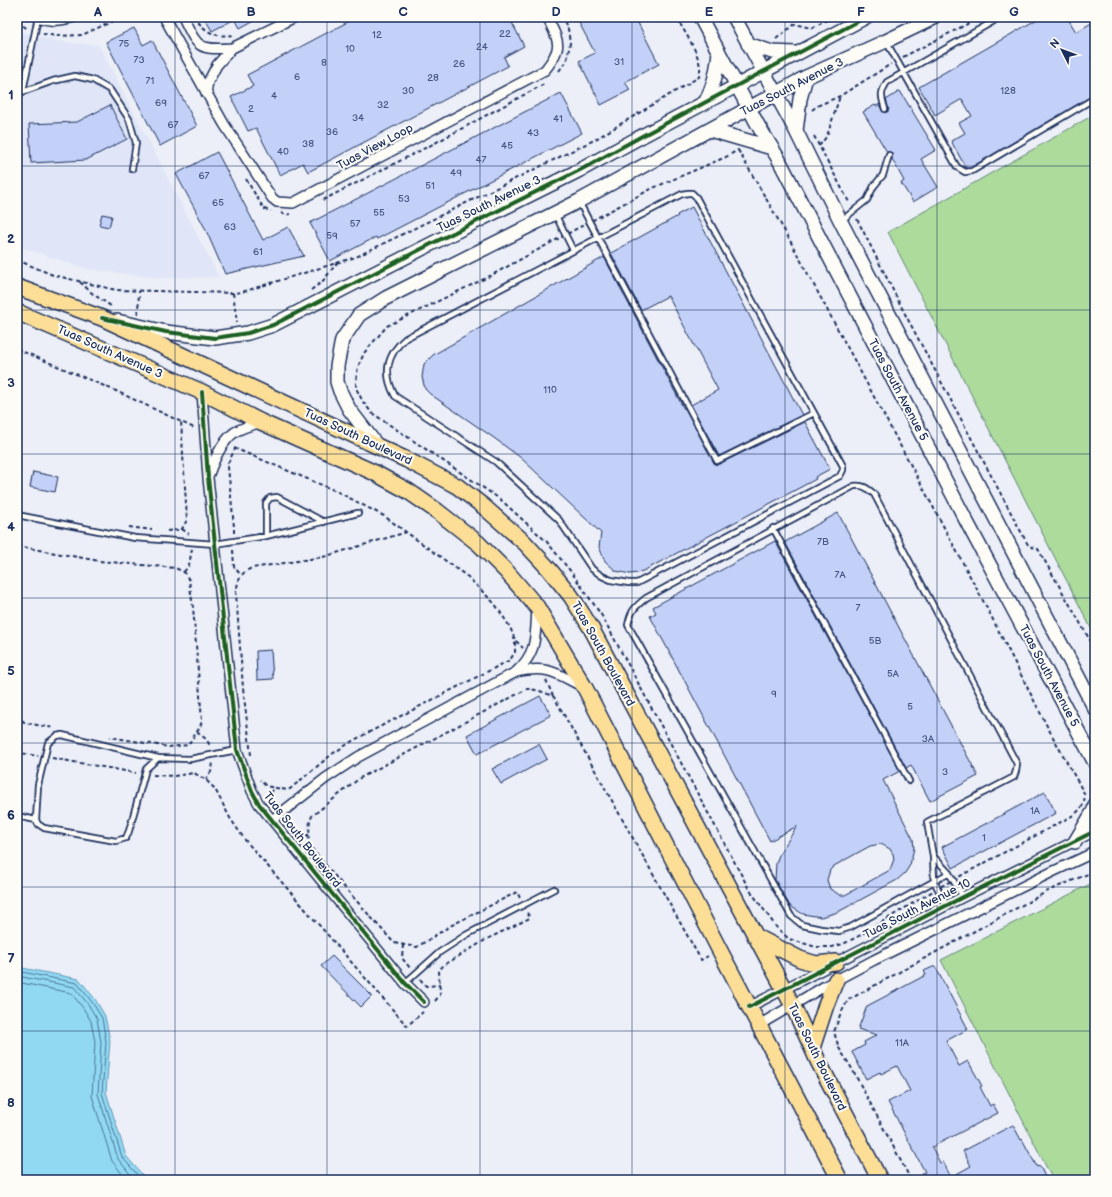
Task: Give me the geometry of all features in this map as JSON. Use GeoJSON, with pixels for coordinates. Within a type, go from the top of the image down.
{"type":"FeatureCollection","features":[{"type":"Feature","properties":{"kind":"main road","name":"Tuas South Avenue 5"},"geometry":{"type":"LineString","coordinates":[[700,17],[749,109],[772,148],[968,526],[1095,763]]}},
{"type":"Feature","properties":{"kind":"main road","name":"Tuas South Avenue 5"},"geometry":{"type":"LineString","coordinates":[[734,17],[796,131],[841,222],[1095,709]]}},
{"type":"Feature","properties":{"kind":"main road","name":"Tuas South Avenue 3"},"geometry":{"type":"LineString","coordinates":[[17,287],[107,312],[166,332],[215,338],[248,333],[273,326],[436,241],[582,169],[736,85],[866,17]]}},
{"type":"Feature","properties":{"kind":"main road","name":"Tuas South Avenue 3"},"geometry":{"type":"LineString","coordinates":[[378,447],[349,409],[340,392],[337,382],[337,366],[342,340],[358,315],[386,298],[578,201],[776,95],[806,77],[936,17]]}},
{"type":"Feature","properties":{"kind":"main road"},"geometry":{"type":"LineString","coordinates":[[748,44],[772,52],[796,53]]}},
{"type":"Feature","properties":{"kind":"main road"},"geometry":{"type":"LineString","coordinates":[[705,103],[714,84],[719,52]]}},
{"type":"Feature","properties":{"kind":"main road"},"geometry":{"type":"LineString","coordinates":[[796,131],[800,99],[806,77]]}},
{"type":"Feature","properties":{"kind":"main road"},"geometry":{"type":"LineString","coordinates":[[710,130],[772,148]]}},
{"type":"Feature","properties":{"kind":"main road","name":"Tuas South Avenue 3"},"geometry":{"type":"LineString","coordinates":[[17,312],[202,392]]}},
{"type":"Feature","properties":{"kind":"main road","name":"Tuas South Boulevard"},"geometry":{"type":"LineString","coordinates":[[107,312],[226,375],[407,460],[457,486],[483,506],[525,543],[549,569],[571,596],[591,628],[793,1006],[812,1048],[880,1180]]}},
{"type":"Feature","properties":{"kind":"main road"},"geometry":{"type":"LineString","coordinates":[[202,392],[262,422],[374,472],[408,491],[437,511],[478,543],[507,572],[537,608],[585,688],[840,1180]]}},
{"type":"Feature","properties":{"kind":"main road"},"geometry":{"type":"LineString","coordinates":[[1075,842],[1094,810],[1095,805]]}},
{"type":"Feature","properties":{"kind":"main road"},"geometry":{"type":"LineString","coordinates":[[755,936],[800,959],[816,964],[836,962]]}},
{"type":"Feature","properties":{"kind":"main road"},"geometry":{"type":"LineString","coordinates":[[812,1048],[836,980]]}},
{"type":"Feature","properties":{"kind":"street"},"geometry":{"type":"LineString","coordinates":[[37,17],[61,21],[75,17]]}},
{"type":"Feature","properties":{"kind":"street","name":"Tuas View Loop"},"geometry":{"type":"LineString","coordinates":[[164,17],[224,124],[272,198],[277,202],[293,203],[545,70],[553,60],[557,51],[558,40],[547,17]]}},
{"type":"Feature","properties":{"kind":"street"},"geometry":{"type":"LineString","coordinates":[[183,17],[193,37],[200,46],[206,48],[232,48]]}},
{"type":"Feature","properties":{"kind":"street"},"geometry":{"type":"LineString","coordinates":[[206,93],[208,82],[217,65],[232,48],[295,17]]}},
{"type":"Feature","properties":{"kind":"street","name":"Tuas South Boulevard"},"geometry":{"type":"LineString","coordinates":[[202,392],[208,478],[237,750],[252,790],[259,804],[405,982],[424,1002]]}},
{"type":"Feature","properties":{"kind":"street"},"geometry":{"type":"LineString","coordinates":[[208,478],[215,459],[224,444],[234,433],[243,428],[262,422]]}},
{"type":"Feature","properties":{"kind":"street"},"geometry":{"type":"LineString","coordinates":[[516,672],[524,664],[535,645],[537,608]]}},
{"type":"Feature","properties":{"kind":"street"},"geometry":{"type":"LineString","coordinates":[[516,672],[533,669],[553,671],[585,688]]}},
{"type":"Feature","properties":{"kind":"street","name":"Tuas South Boulevard"},"geometry":{"type":"LineString","coordinates":[[272,820],[326,778],[358,757],[516,672]]}},
{"type":"Feature","properties":{"kind":"street","name":"Tuas South Avenue 10"},"geometry":{"type":"LineString","coordinates":[[749,1007],[946,905],[1095,831]]}},
{"type":"Feature","properties":{"kind":"street"},"geometry":{"type":"LineString","coordinates":[[759,1025],[836,980],[1038,879],[1094,853]]}},
{"type":"Feature","properties":{"kind":"lane"},"geometry":{"type":"LineString","coordinates":[[23,91],[37,17]]}},
{"type":"Feature","properties":{"kind":"lane"},"geometry":{"type":"LineString","coordinates":[[885,109],[881,92],[887,82],[1001,17]]}},
{"type":"Feature","properties":{"kind":"lane"},"geometry":{"type":"LineString","coordinates":[[886,41],[957,167],[965,172],[972,171],[1095,98]]}},
{"type":"Feature","properties":{"kind":"lane"},"geometry":{"type":"LineString","coordinates":[[17,94],[53,81],[76,76],[93,80],[110,90],[129,119],[136,143],[132,169]]}},
{"type":"Feature","properties":{"kind":"lane"},"geometry":{"type":"LineString","coordinates":[[17,79],[23,91]]}},
{"type":"Feature","properties":{"kind":"lane"},"geometry":{"type":"LineString","coordinates":[[841,222],[867,200],[874,186],[882,175],[889,155]]}},
{"type":"Feature","properties":{"kind":"lane"},"geometry":{"type":"LineString","coordinates":[[688,192],[692,193],[696,197],[843,466],[840,476],[637,583],[611,580],[592,569],[559,520],[496,462],[395,396],[390,387],[388,376],[388,366],[392,353],[398,344],[406,338],[598,238],[682,194],[688,192]]}},
{"type":"Feature","properties":{"kind":"lane"},"geometry":{"type":"LineString","coordinates":[[578,201],[717,461],[814,413]]}},
{"type":"Feature","properties":{"kind":"lane"},"geometry":{"type":"LineString","coordinates":[[554,213],[573,250]]}},
{"type":"Feature","properties":{"kind":"lane"},"geometry":{"type":"LineString","coordinates":[[946,905],[934,881],[933,856],[927,822],[1014,777],[1017,764],[874,494],[868,488],[862,485],[854,486],[773,528],[646,598],[633,608],[628,625],[791,916],[802,924],[821,929],[839,931],[851,927],[934,881],[949,873]]}},
{"type":"Feature","properties":{"kind":"lane"},"geometry":{"type":"LineString","coordinates":[[266,536],[266,503],[273,497],[277,497],[324,522]]}},
{"type":"Feature","properties":{"kind":"lane"},"geometry":{"type":"LineString","coordinates":[[17,515],[135,538],[216,544],[266,536],[358,513]]}},
{"type":"Feature","properties":{"kind":"lane"},"geometry":{"type":"LineString","coordinates":[[773,528],[908,781]]}},
{"type":"Feature","properties":{"kind":"lane"},"geometry":{"type":"LineString","coordinates":[[158,758],[146,769],[144,774],[126,838],[116,841],[44,828],[38,824],[36,820],[38,785],[48,743],[57,736],[62,735],[158,758],[190,759],[237,750]]}},
{"type":"Feature","properties":{"kind":"lane"},"geometry":{"type":"LineString","coordinates":[[17,816],[36,820]]}},
{"type":"Feature","properties":{"kind":"lane"},"geometry":{"type":"LineString","coordinates":[[933,856],[949,873],[963,897]]}},
{"type":"Feature","properties":{"kind":"lane"},"geometry":{"type":"LineString","coordinates":[[405,982],[440,952],[466,935],[523,904],[554,890]]}},
{"type":"Feature","properties":{"kind":"path"},"geometry":{"type":"LineString","coordinates":[[17,22],[35,33],[57,36],[82,35],[122,17]]}},
{"type":"Feature","properties":{"kind":"path"},"geometry":{"type":"LineString","coordinates":[[196,17],[198,22],[210,33],[220,36],[238,35]]}},
{"type":"Feature","properties":{"kind":"path"},"geometry":{"type":"LineString","coordinates":[[556,74],[567,60],[570,43],[568,29],[562,17]]}},
{"type":"Feature","properties":{"kind":"path"},"geometry":{"type":"LineString","coordinates":[[17,260],[53,275],[116,290],[233,293],[242,292],[356,257],[594,140],[699,77],[701,72],[699,59],[676,17]]}},
{"type":"Feature","properties":{"kind":"path"},"geometry":{"type":"LineString","coordinates":[[773,42],[795,24],[812,28],[833,17]]}},
{"type":"Feature","properties":{"kind":"path"},"geometry":{"type":"LineString","coordinates":[[809,113],[817,106],[840,96],[898,60],[981,17]]}},
{"type":"Feature","properties":{"kind":"path"},"geometry":{"type":"LineString","coordinates":[[317,204],[436,143],[552,79]]}},
{"type":"Feature","properties":{"kind":"path"},"geometry":{"type":"LineString","coordinates":[[819,146],[827,136],[840,96]]}},
{"type":"Feature","properties":{"kind":"path"},"geometry":{"type":"LineString","coordinates":[[812,134],[854,212],[904,312],[1027,543],[1029,546],[1038,549],[1095,649]]}},
{"type":"Feature","properties":{"kind":"path"},"geometry":{"type":"LineString","coordinates":[[738,150],[787,235],[926,493],[1048,728],[1084,793],[1085,799],[1082,807],[1072,816],[938,888],[843,944],[832,947],[816,948],[789,939],[778,928],[749,889],[602,616],[572,573],[547,542],[500,498],[372,413],[362,402],[356,388],[358,367],[364,353],[387,326],[490,276],[589,222],[653,188],[726,157],[738,150]]}},
{"type":"Feature","properties":{"kind":"path"},"geometry":{"type":"LineString","coordinates":[[243,174],[264,209],[271,211]]}},
{"type":"Feature","properties":{"kind":"path"},"geometry":{"type":"LineString","coordinates":[[279,213],[286,215],[292,214]]}},
{"type":"Feature","properties":{"kind":"path"},"geometry":{"type":"LineString","coordinates":[[308,294],[322,282],[338,262]]}},
{"type":"Feature","properties":{"kind":"path"},"geometry":{"type":"LineString","coordinates":[[79,281],[93,294],[107,312]]}},
{"type":"Feature","properties":{"kind":"path"},"geometry":{"type":"LineString","coordinates":[[131,314],[138,316],[139,291]]}},
{"type":"Feature","properties":{"kind":"path"},"geometry":{"type":"LineString","coordinates":[[233,293],[237,325]]}},
{"type":"Feature","properties":{"kind":"path"},"geometry":{"type":"LineString","coordinates":[[17,349],[205,433]]}},
{"type":"Feature","properties":{"kind":"path"},"geometry":{"type":"LineString","coordinates":[[164,531],[182,529],[187,520],[181,421]]}},
{"type":"Feature","properties":{"kind":"path"},"geometry":{"type":"LineString","coordinates":[[224,444],[336,491],[384,516],[468,577],[495,604],[510,627],[515,640],[515,652],[510,660],[354,740],[332,754],[290,789],[287,790],[266,786],[259,778]]}},
{"type":"Feature","properties":{"kind":"path"},"geometry":{"type":"LineString","coordinates":[[235,449],[228,465],[234,527],[234,567],[241,575]]}},
{"type":"Feature","properties":{"kind":"path"},"geometry":{"type":"LineString","coordinates":[[128,527],[157,530]]}},
{"type":"Feature","properties":{"kind":"path"},"geometry":{"type":"LineString","coordinates":[[253,761],[243,688],[236,593],[241,575],[246,570],[252,568],[323,557],[407,532]]}},
{"type":"Feature","properties":{"kind":"path"},"geometry":{"type":"LineString","coordinates":[[17,546],[99,561],[175,568],[184,572],[190,580],[194,607],[202,721],[200,727],[188,745],[169,747],[108,736]]}},
{"type":"Feature","properties":{"kind":"path"},"geometry":{"type":"LineString","coordinates":[[523,904],[516,892],[450,926],[417,947],[394,943],[308,844],[312,816],[360,778],[460,724],[527,690],[531,689],[550,695],[554,697],[558,704],[700,960],[720,950]]}},
{"type":"Feature","properties":{"kind":"path"},"geometry":{"type":"LineString","coordinates":[[17,714],[25,723],[62,729]]}},
{"type":"Feature","properties":{"kind":"path"},"geometry":{"type":"LineString","coordinates":[[17,755],[20,753],[144,774],[174,776],[194,773],[206,780]]}},
{"type":"Feature","properties":{"kind":"path"},"geometry":{"type":"LineString","coordinates":[[911,1180],[851,1067],[838,1048],[834,1032],[840,1015],[848,1000],[1050,890],[1095,871]]}},
{"type":"Feature","properties":{"kind":"shaded area"},"geometry":{"type":"Polygon","coordinates":[[[17,30],[19,32],[62,42],[99,45],[219,277],[158,278],[87,269],[17,246],[17,30]]]}},
{"type":"Feature","properties":{"kind":"green space"},"geometry":{"type":"Polygon","coordinates":[[[1095,114],[1095,636],[888,232],[1095,114]]]}},
{"type":"Feature","properties":{"kind":"green space"},"geometry":{"type":"Polygon","coordinates":[[[1092,883],[1095,884],[1095,1180],[1053,1180],[941,960],[1092,883]]]}},
{"type":"Feature","properties":{"kind":"water"},"geometry":{"type":"Polygon","coordinates":[[[17,967],[79,979],[95,999],[105,1016],[110,1041],[106,1092],[126,1156],[147,1180],[17,1180],[17,967]]]}},
{"type":"Feature","properties":{"kind":"building"},"geometry":{"type":"Polygon","coordinates":[[[204,17],[260,17],[240,28],[235,19],[212,31],[204,17]]]}},
{"type":"Feature","properties":{"kind":"building"},"geometry":{"type":"Polygon","coordinates":[[[357,17],[509,17],[524,46],[504,57],[508,66],[308,172],[303,163],[280,175],[256,128],[248,131],[231,97],[253,86],[247,75],[357,17]]]}},
{"type":"Feature","properties":{"kind":"building"},"geometry":{"type":"Polygon","coordinates":[[[576,17],[635,17],[659,64],[625,82],[630,90],[601,105],[579,61],[595,53],[576,17]]]}},
{"type":"Feature","properties":{"kind":"building"},"geometry":{"type":"Polygon","coordinates":[[[1041,17],[1067,17],[1076,32],[1095,21],[1095,55],[1091,57],[1095,65],[1095,94],[970,168],[966,168],[951,141],[965,133],[959,123],[972,116],[962,99],[935,115],[919,87],[1041,17]]]}},
{"type":"Feature","properties":{"kind":"building"},"geometry":{"type":"Polygon","coordinates":[[[134,28],[143,45],[152,40],[197,126],[160,146],[106,42],[134,28]]]}},
{"type":"Feature","properties":{"kind":"building"},"geometry":{"type":"Polygon","coordinates":[[[900,91],[936,150],[921,159],[938,187],[913,202],[901,183],[904,181],[892,159],[892,153],[887,152],[863,112],[875,105],[880,104],[882,111],[886,112],[889,109],[886,100],[900,91]]]}},
{"type":"Feature","properties":{"kind":"building"},"geometry":{"type":"Polygon","coordinates":[[[561,93],[582,133],[377,239],[376,237],[330,261],[310,223],[561,93]]]}},
{"type":"Feature","properties":{"kind":"building"},"geometry":{"type":"Polygon","coordinates":[[[110,105],[127,139],[86,160],[31,163],[29,124],[77,122],[110,105]]]}},
{"type":"Feature","properties":{"kind":"building"},"geometry":{"type":"Polygon","coordinates":[[[217,152],[263,240],[288,227],[304,256],[225,274],[205,228],[176,174],[217,152]]]}},
{"type":"Feature","properties":{"kind":"building"},"geometry":{"type":"Polygon","coordinates":[[[692,207],[802,415],[719,456],[691,405],[718,390],[668,296],[641,310],[611,253],[692,207]]]}},
{"type":"Feature","properties":{"kind":"building"},"geometry":{"type":"Polygon","coordinates":[[[102,214],[112,216],[109,227],[99,225],[102,214]]]}},
{"type":"Feature","properties":{"kind":"building"},"geometry":{"type":"Polygon","coordinates":[[[604,257],[684,409],[685,408],[715,464],[719,464],[805,422],[830,469],[815,477],[816,479],[645,570],[630,574],[616,571],[605,561],[599,547],[601,533],[521,458],[430,394],[425,389],[422,377],[424,364],[433,355],[604,257]]]}},
{"type":"Feature","properties":{"kind":"building"},"geometry":{"type":"Polygon","coordinates":[[[33,472],[58,477],[55,492],[30,487],[33,472]]]}},
{"type":"Feature","properties":{"kind":"building"},"geometry":{"type":"Polygon","coordinates":[[[838,513],[978,776],[930,801],[911,765],[906,768],[785,542],[838,513]]]}},
{"type":"Feature","properties":{"kind":"building"},"geometry":{"type":"Polygon","coordinates":[[[775,541],[900,771],[883,780],[913,839],[914,848],[910,865],[905,873],[897,880],[838,912],[821,917],[803,914],[790,906],[775,880],[776,863],[779,855],[797,826],[770,841],[650,616],[656,613],[653,607],[775,541]],[[881,844],[870,846],[834,866],[830,870],[827,880],[830,889],[840,895],[845,895],[890,870],[894,859],[890,849],[881,844]]]}},
{"type":"Feature","properties":{"kind":"building"},"geometry":{"type":"Polygon","coordinates":[[[271,650],[273,679],[257,680],[256,651],[271,650]]]}},
{"type":"Feature","properties":{"kind":"building"},"geometry":{"type":"Polygon","coordinates":[[[540,696],[551,715],[477,754],[467,735],[540,696]]]}},
{"type":"Feature","properties":{"kind":"building"},"geometry":{"type":"Polygon","coordinates":[[[539,744],[547,759],[501,784],[492,769],[539,744]]]}},
{"type":"Feature","properties":{"kind":"building"},"geometry":{"type":"Polygon","coordinates":[[[1045,792],[1056,813],[953,868],[942,847],[1045,792]]]}},
{"type":"Feature","properties":{"kind":"building"},"geometry":{"type":"Polygon","coordinates":[[[332,956],[372,996],[361,1007],[321,966],[332,956]]]}},
{"type":"Feature","properties":{"kind":"building"},"geometry":{"type":"Polygon","coordinates":[[[935,966],[968,1029],[946,1041],[959,1066],[968,1061],[982,1086],[980,1087],[990,1106],[993,1104],[998,1113],[932,1147],[940,1163],[943,1162],[951,1177],[971,1166],[963,1151],[1013,1125],[1037,1167],[1040,1166],[1045,1177],[1039,1180],[925,1180],[922,1173],[925,1172],[888,1102],[910,1091],[897,1066],[866,1079],[852,1052],[865,1045],[864,1042],[877,1035],[858,1029],[867,1006],[926,975],[924,971],[935,966]]]}},
{"type":"Feature","properties":{"kind":"cycle path"},"geometry":{"type":"LineString","coordinates":[[102,318],[166,332],[215,338],[248,333],[273,325],[582,169],[866,17]]}},
{"type":"Feature","properties":{"kind":"cycle path"},"geometry":{"type":"LineString","coordinates":[[202,392],[208,478],[237,750],[252,791],[259,804],[405,983],[424,1002]]}},
{"type":"Feature","properties":{"kind":"cycle path"},"geometry":{"type":"LineString","coordinates":[[749,1007],[1095,831]]}}]}
